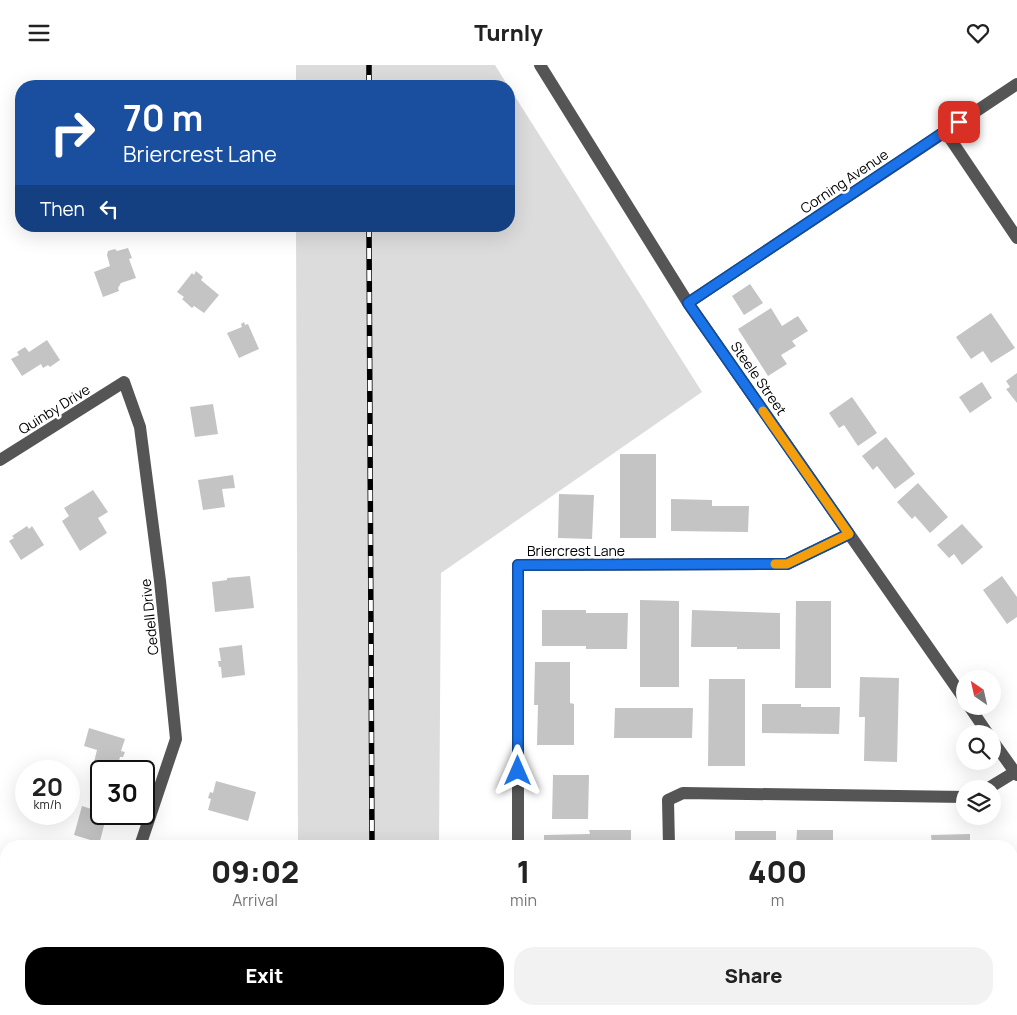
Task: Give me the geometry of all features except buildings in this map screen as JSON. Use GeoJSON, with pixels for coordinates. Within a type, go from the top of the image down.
{"type":"FeatureCollection","features":[{"type":"Feature","properties":{"kind":"street","name":"Steele Street"},"geometry":{"type":"LineString","coordinates":[[540,65],[688,303],[956,687]]}},
{"type":"Feature","properties":{"kind":"street","name":"Corning Avenue"},"geometry":{"type":"LineString","coordinates":[[688,303],[1017,84]]}},
{"type":"Feature","properties":{"kind":"street"},"geometry":{"type":"LineString","coordinates":[[945,131],[1017,238]]}},
{"type":"Feature","properties":{"kind":"street","name":"Quinby Drive"},"geometry":{"type":"LineString","coordinates":[[0,460],[124,383]]}},
{"type":"Feature","properties":{"kind":"street","name":"Cedell Drive"},"geometry":{"type":"LineString","coordinates":[[124,383],[140,427],[160,581],[176,739],[142,840]]}},
{"type":"Feature","properties":{"kind":"street","name":"Briercrest Lane"},"geometry":{"type":"LineString","coordinates":[[518,840],[518,565],[787,564],[849,534]]}},
{"type":"Feature","properties":{"kind":"street"},"geometry":{"type":"LineString","coordinates":[[1001,752],[1016,773],[1001,781]]}},
{"type":"Feature","properties":{"kind":"street"},"geometry":{"type":"LineString","coordinates":[[669,840],[668,801],[684,793],[956,797]]}},
{"type":"Feature","properties":{"kind":"shaded area"},"geometry":{"type":"Polygon","coordinates":[[[296,65],[495,65],[504,80],[296,80],[296,65]]]}},
{"type":"Feature","properties":{"kind":"shaded area"},"geometry":{"type":"Polygon","coordinates":[[[515,96],[702,392],[441,573],[439,840],[298,840],[296,232],[515,232],[515,96]]]}},
{"type":"Feature","properties":{"kind":"railway"},"geometry":{"type":"LineString","coordinates":[[369,65],[369,80]]}},
{"type":"Feature","properties":{"kind":"railway"},"geometry":{"type":"LineString","coordinates":[[369,232],[372,840]]}},
{"type":"Feature","properties":{"kind":"slow traffic"},"geometry":{"type":"LineString","coordinates":[[763,411],[849,534],[787,564],[775,564]]}},
{"type":"Feature","properties":{"kind":"route"},"geometry":{"type":"LineString","coordinates":[[518,771],[518,565],[787,564],[849,534],[688,303],[959,122]]}}]}
